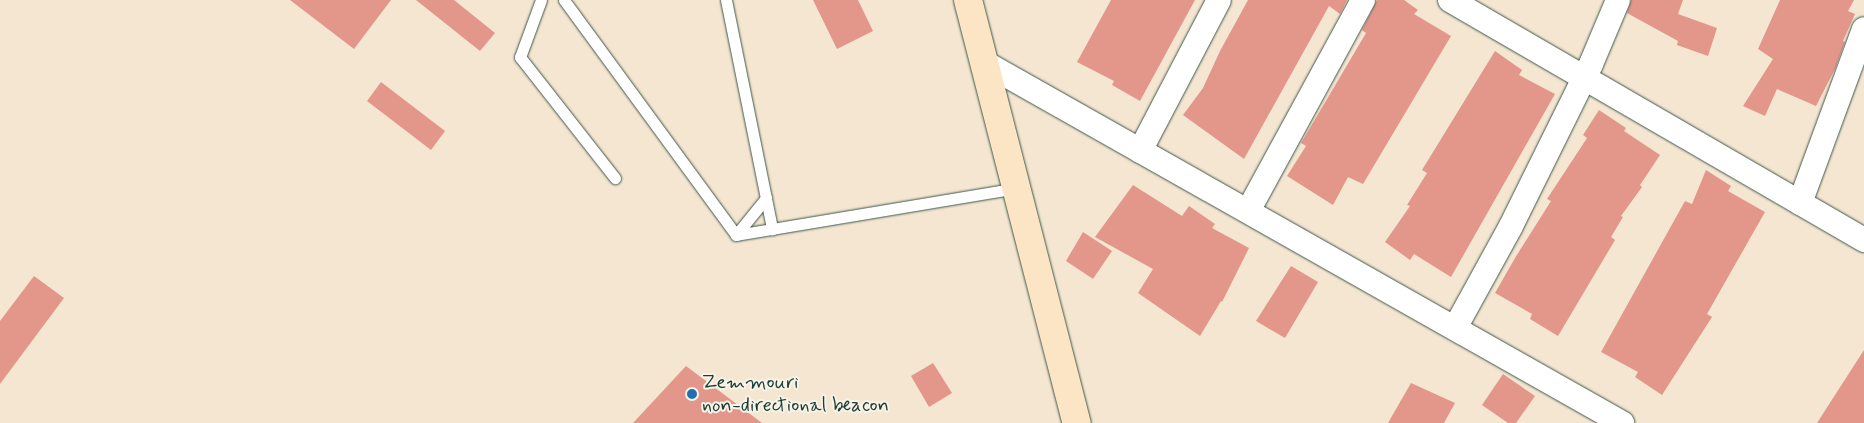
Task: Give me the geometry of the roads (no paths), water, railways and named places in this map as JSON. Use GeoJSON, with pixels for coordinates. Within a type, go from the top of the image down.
{"type":"FeatureCollection","features":[{"type":"Feature","properties":{"kind":"main road"},"geometry":{"type":"LineString","coordinates":[[968,0],[1077,423]]}},
{"type":"Feature","properties":{"kind":"street"},"geometry":{"type":"LineString","coordinates":[[1140,151],[1219,0]]}},
{"type":"Feature","properties":{"kind":"street"},"geometry":{"type":"LineString","coordinates":[[1248,211],[1363,0]]}},
{"type":"Feature","properties":{"kind":"street"},"geometry":{"type":"LineString","coordinates":[[1450,0],[1482,9],[1584,79],[1864,240]]}},
{"type":"Feature","properties":{"kind":"street"},"geometry":{"type":"LineString","coordinates":[[1455,328],[1511,226],[1584,79],[1618,0]]}},
{"type":"Feature","properties":{"kind":"street"},"geometry":{"type":"LineString","coordinates":[[1800,203],[1864,29]]}},
{"type":"Feature","properties":{"kind":"street"},"geometry":{"type":"LineString","coordinates":[[985,63],[1622,423]]}},
{"type":"Feature","properties":{"kind":"lane"},"geometry":{"type":"LineString","coordinates":[[541,0],[520,57],[615,178]]}},
{"type":"Feature","properties":{"kind":"lane"},"geometry":{"type":"LineString","coordinates":[[564,0],[736,235]]}},
{"type":"Feature","properties":{"kind":"lane"},"geometry":{"type":"LineString","coordinates":[[726,0],[772,229]]}},
{"type":"Feature","properties":{"kind":"lane"},"geometry":{"type":"LineString","coordinates":[[736,235],[1017,188]]}},
{"type":"Feature","properties":{"kind":"lane"},"geometry":{"type":"LineString","coordinates":[[736,235],[766,198]]}},
{"type":"Feature","properties":{"kind":"place","name":"Zemmouri non-directional beacon"},"geometry":{"type":"Point","coordinates":[692,394]}}]}
